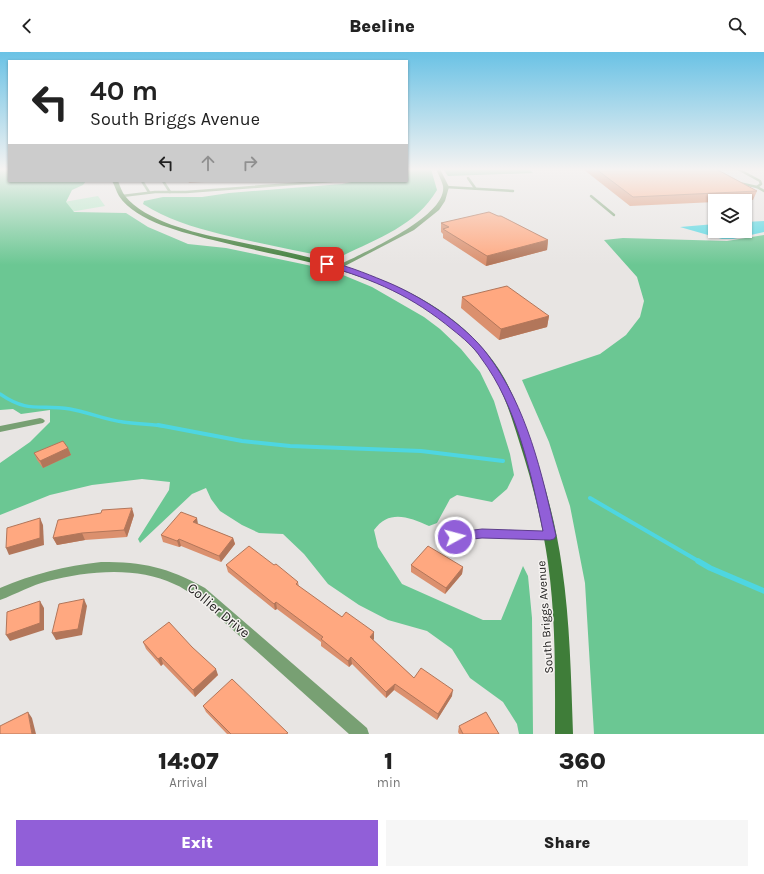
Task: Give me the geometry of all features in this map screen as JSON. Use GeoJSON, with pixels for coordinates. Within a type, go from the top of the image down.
{"type":"FeatureCollection","features":[{"type":"Feature","properties":{"kind":"street","name":"South Briggs Avenue"},"geometry":{"type":"LineString","coordinates":[[127,201],[147,216],[180,229],[215,239],[339,267],[378,280],[419,301],[452,324],[484,356],[507,392],[517,416],[539,484],[550,536],[559,597],[564,734]]}},
{"type":"Feature","properties":{"kind":"street"},"geometry":{"type":"LineString","coordinates":[[339,267],[412,229],[426,219],[440,205],[441,201]]}},
{"type":"Feature","properties":{"kind":"street"},"geometry":{"type":"LineString","coordinates":[[0,429],[40,421]]}},
{"type":"Feature","properties":{"kind":"street","name":"Collier Drive"},"geometry":{"type":"LineString","coordinates":[[0,594],[48,576],[104,567],[119,566],[148,569],[178,578],[200,592],[361,734]]}},
{"type":"Feature","properties":{"kind":"lane"},"geometry":{"type":"LineString","coordinates":[[597,201],[614,215]]}},
{"type":"Feature","properties":{"kind":"lane"},"geometry":{"type":"LineString","coordinates":[[455,537],[482,533],[550,536]]}},
{"type":"Feature","properties":{"kind":"green space"},"geometry":{"type":"Polygon","coordinates":[[[0,201],[67,201],[74,212],[126,213],[148,227],[188,244],[226,248],[312,266],[343,275],[372,287],[424,317],[440,329],[461,349],[480,372],[494,401],[510,454],[514,475],[507,489],[492,502],[457,495],[450,499],[437,523],[429,526],[407,518],[393,517],[386,519],[374,530],[378,547],[402,584],[483,620],[501,620],[523,566],[528,576],[532,618],[533,734],[519,734],[517,724],[503,702],[470,678],[452,649],[427,631],[388,620],[359,605],[328,584],[304,554],[283,534],[259,533],[242,525],[220,511],[211,499],[206,488],[192,494],[140,543],[138,539],[169,490],[170,482],[142,479],[92,485],[50,495],[0,515],[0,463],[30,442],[50,422],[50,410],[21,414],[13,409],[0,410],[0,201]]]}},
{"type":"Feature","properties":{"kind":"green space"},"geometry":{"type":"Polygon","coordinates":[[[101,201],[105,206],[70,212],[64,202],[101,201]]]}},
{"type":"Feature","properties":{"kind":"green space"},"geometry":{"type":"Polygon","coordinates":[[[144,201],[429,201],[418,213],[394,230],[340,257],[332,258],[248,240],[190,225],[170,218],[152,209],[143,204],[144,201]]]}},
{"type":"Feature","properties":{"kind":"green space"},"geometry":{"type":"Polygon","coordinates":[[[764,235],[764,734],[594,734],[585,583],[570,506],[549,442],[522,380],[600,354],[626,335],[640,317],[644,301],[637,277],[604,240],[623,238],[727,241],[764,235]]]}},
{"type":"Feature","properties":{"kind":"water"},"geometry":{"type":"Polygon","coordinates":[[[764,221],[764,232],[752,235],[752,222],[764,221]]]}},
{"type":"Feature","properties":{"kind":"water"},"geometry":{"type":"Polygon","coordinates":[[[708,225],[708,235],[680,227],[708,225]]]}},
{"type":"Feature","properties":{"kind":"water"},"geometry":{"type":"Polygon","coordinates":[[[718,238],[737,238],[733,239],[718,238]]]}},
{"type":"Feature","properties":{"kind":"building"},"geometry":{"type":"Polygon","coordinates":[[[489,212],[501,216],[548,240],[487,256],[443,229],[449,227],[441,223],[489,212]]]}},
{"type":"Feature","properties":{"kind":"building"},"geometry":{"type":"Polygon","coordinates":[[[507,286],[549,316],[501,329],[462,297],[507,286]]]}},
{"type":"Feature","properties":{"kind":"building"},"geometry":{"type":"Polygon","coordinates":[[[63,441],[68,448],[40,461],[34,453],[63,441]]]}},
{"type":"Feature","properties":{"kind":"building"},"geometry":{"type":"Polygon","coordinates":[[[132,508],[124,530],[82,533],[53,538],[58,520],[101,513],[102,510],[132,508]]]}},
{"type":"Feature","properties":{"kind":"building"},"geometry":{"type":"Polygon","coordinates":[[[181,512],[197,518],[193,522],[233,538],[219,556],[179,539],[177,541],[161,535],[181,512]]]}},
{"type":"Feature","properties":{"kind":"building"},"geometry":{"type":"Polygon","coordinates":[[[40,518],[40,538],[6,548],[7,528],[40,518]]]}},
{"type":"Feature","properties":{"kind":"building"},"geometry":{"type":"Polygon","coordinates":[[[249,546],[274,565],[276,564],[298,582],[296,584],[342,617],[346,612],[374,632],[370,637],[414,678],[421,668],[453,690],[438,714],[395,684],[386,692],[351,657],[348,661],[321,639],[323,637],[276,602],[274,604],[226,565],[249,546]]]}},
{"type":"Feature","properties":{"kind":"building"},"geometry":{"type":"Polygon","coordinates":[[[428,546],[463,567],[446,588],[411,565],[428,546]]]}},
{"type":"Feature","properties":{"kind":"building"},"geometry":{"type":"Polygon","coordinates":[[[84,599],[78,629],[52,633],[59,604],[84,599]]]}},
{"type":"Feature","properties":{"kind":"building"},"geometry":{"type":"Polygon","coordinates":[[[40,601],[40,623],[6,635],[7,612],[40,601]]]}},
{"type":"Feature","properties":{"kind":"building"},"geometry":{"type":"Polygon","coordinates":[[[169,622],[192,647],[216,669],[193,690],[161,657],[158,659],[143,642],[169,622]]]}},
{"type":"Feature","properties":{"kind":"building"},"geometry":{"type":"Polygon","coordinates":[[[232,679],[288,733],[231,734],[203,706],[232,679]]]}},
{"type":"Feature","properties":{"kind":"building"},"geometry":{"type":"Polygon","coordinates":[[[28,712],[32,734],[0,734],[0,726],[28,712]]]}},
{"type":"Feature","properties":{"kind":"building"},"geometry":{"type":"Polygon","coordinates":[[[486,712],[499,734],[463,734],[459,726],[486,712]]]}},
{"type":"Feature","properties":{"kind":"waterway"},"geometry":{"type":"LineString","coordinates":[[0,394],[10,400],[27,406],[70,409],[116,421],[163,426]]}},
{"type":"Feature","properties":{"kind":"waterway"},"geometry":{"type":"LineString","coordinates":[[158,425],[242,441],[290,446],[421,451],[503,461]]}},
{"type":"Feature","properties":{"kind":"waterway"},"geometry":{"type":"LineString","coordinates":[[590,498],[700,562]]}},
{"type":"Feature","properties":{"kind":"waterway"},"geometry":{"type":"LineString","coordinates":[[698,561],[710,568],[764,591]]}},
{"type":"Feature","properties":{"kind":"route"},"geometry":{"type":"LineString","coordinates":[[327,264],[378,280],[396,288],[435,311],[468,338],[484,356],[507,392],[517,416],[539,484],[550,536],[532,534],[482,533],[455,537]]}}]}
